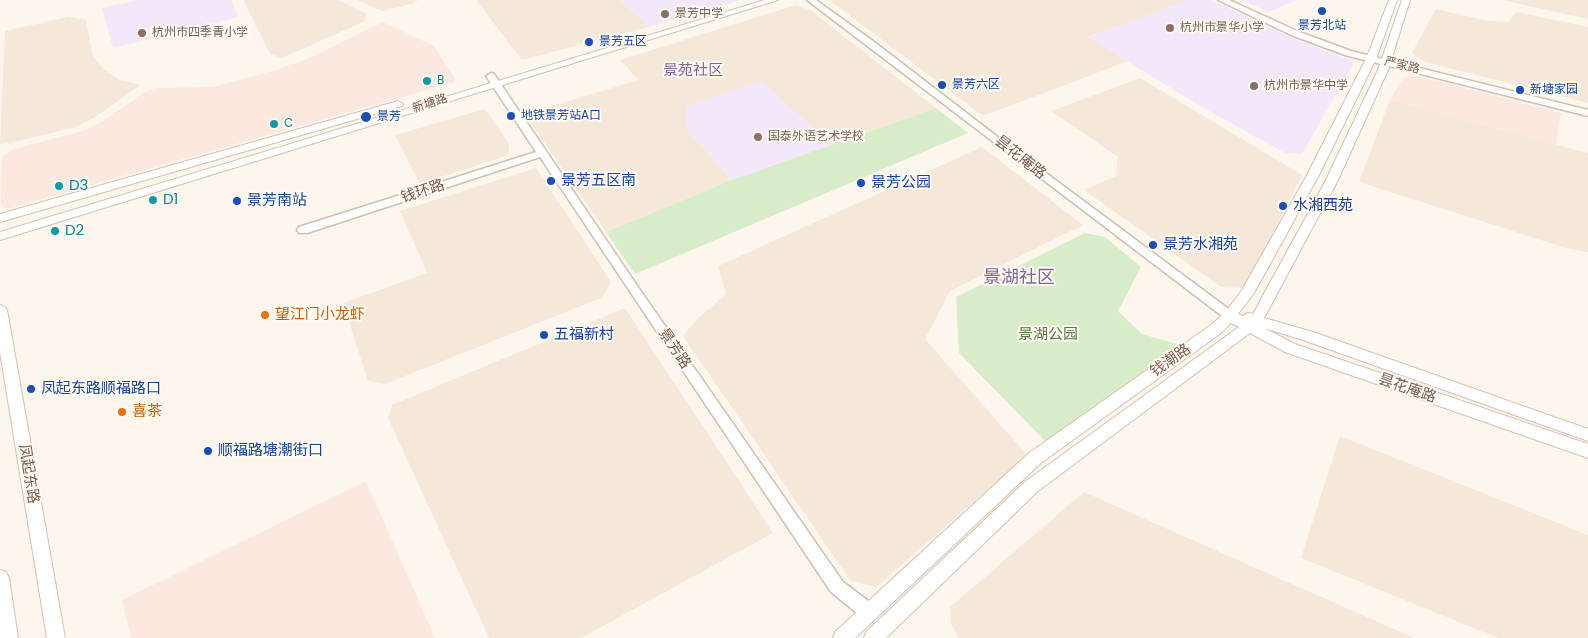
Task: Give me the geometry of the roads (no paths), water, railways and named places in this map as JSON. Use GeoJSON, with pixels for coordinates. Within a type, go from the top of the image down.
{"type":"FeatureCollection","features":[{"type":"Feature","properties":{"kind":"main road","name":"新塘路"},"geometry":{"type":"LineString","coordinates":[[0,236],[748,0]]}},
{"type":"Feature","properties":{"kind":"main road","name":"新塘路"},"geometry":{"type":"LineString","coordinates":[[0,218],[774,0]]}},
{"type":"Feature","properties":{"kind":"main road","name":"钱潮路"},"geometry":{"type":"LineString","coordinates":[[842,638],[1035,458],[1216,329],[1230,316],[1247,293],[1295,209],[1372,57],[1392,0]]}},
{"type":"Feature","properties":{"kind":"main road","name":"钱潮路"},"geometry":{"type":"LineString","coordinates":[[873,638],[1032,486],[1253,323],[1330,185],[1386,60],[1406,0]]}},
{"type":"Feature","properties":{"kind":"main road","name":"凤起东路"},"geometry":{"type":"LineString","coordinates":[[0,310],[56,638]]}},
{"type":"Feature","properties":{"kind":"main road","name":"昙花庵路"},"geometry":{"type":"LineString","coordinates":[[1230,316],[1308,336],[1588,435]]}},
{"type":"Feature","properties":{"kind":"main road","name":"昙花庵路"},"geometry":{"type":"LineString","coordinates":[[1253,323],[1290,348],[1588,452]]}},
{"type":"Feature","properties":{"kind":"main road"},"geometry":{"type":"LineString","coordinates":[[0,578],[9,638]]}},
{"type":"Feature","properties":{"kind":"street","name":"昙花庵路"},"geometry":{"type":"LineString","coordinates":[[811,0],[1230,316]]}},
{"type":"Feature","properties":{"kind":"street","name":"严家路"},"geometry":{"type":"LineString","coordinates":[[1222,0],[1294,33],[1372,57],[1588,109]]}},
{"type":"Feature","properties":{"kind":"street","name":"严家路"},"geometry":{"type":"LineString","coordinates":[[1230,0],[1306,33],[1372,57]]}},
{"type":"Feature","properties":{"kind":"street","name":"严家路"},"geometry":{"type":"LineString","coordinates":[[1386,60],[1588,113]]}},
{"type":"Feature","properties":{"kind":"street","name":"景芳路"},"geometry":{"type":"LineString","coordinates":[[494,80],[837,587],[869,612]]}},
{"type":"Feature","properties":{"kind":"street","name":"钱环路"},"geometry":{"type":"LineString","coordinates":[[303,230],[543,153]]}},
{"type":"Feature","properties":{"kind":"place","name":"景芳北站"},"geometry":{"type":"Point","coordinates":[1322,11]}},
{"type":"Feature","properties":{"kind":"place","name":"景芳中学"},"geometry":{"type":"Point","coordinates":[665,14]}},
{"type":"Feature","properties":{"kind":"place","name":"杭州市景华小学"},"geometry":{"type":"Point","coordinates":[1170,28]}},
{"type":"Feature","properties":{"kind":"place","name":"杭州市四季青小学"},"geometry":{"type":"Point","coordinates":[142,33]}},
{"type":"Feature","properties":{"kind":"place","name":"景芳五区"},"geometry":{"type":"Point","coordinates":[589,42]}},
{"type":"Feature","properties":{"kind":"place","name":"B"},"geometry":{"type":"Point","coordinates":[427,81]}},
{"type":"Feature","properties":{"kind":"place","name":"景芳六区"},"geometry":{"type":"Point","coordinates":[942,85]}},
{"type":"Feature","properties":{"kind":"place","name":"杭州市景华中学"},"geometry":{"type":"Point","coordinates":[1254,86]}},
{"type":"Feature","properties":{"kind":"place","name":"新塘家园"},"geometry":{"type":"Point","coordinates":[1520,90]}},
{"type":"Feature","properties":{"kind":"place","name":"地铁景芳站A口"},"geometry":{"type":"Point","coordinates":[511,116]}},
{"type":"Feature","properties":{"kind":"place","name":"景芳"},"geometry":{"type":"Point","coordinates":[366,117]}},
{"type":"Feature","properties":{"kind":"place","name":"C"},"geometry":{"type":"Point","coordinates":[274,124]}},
{"type":"Feature","properties":{"kind":"place","name":"国泰外语艺术学校"},"geometry":{"type":"Point","coordinates":[758,137]}},
{"type":"Feature","properties":{"kind":"place","name":"景芳五区南"},"geometry":{"type":"Point","coordinates":[551,181]}},
{"type":"Feature","properties":{"kind":"place","name":"景芳公园"},"geometry":{"type":"Point","coordinates":[861,183]}},
{"type":"Feature","properties":{"kind":"place","name":"D3"},"geometry":{"type":"Point","coordinates":[59,186]}},
{"type":"Feature","properties":{"kind":"place","name":"D1"},"geometry":{"type":"Point","coordinates":[153,200]}},
{"type":"Feature","properties":{"kind":"place","name":"景芳南站"},"geometry":{"type":"Point","coordinates":[237,201]}},
{"type":"Feature","properties":{"kind":"place","name":"水湘西苑"},"geometry":{"type":"Point","coordinates":[1283,206]}},
{"type":"Feature","properties":{"kind":"place","name":"D2"},"geometry":{"type":"Point","coordinates":[55,231]}},
{"type":"Feature","properties":{"kind":"place","name":"景芳水湘苑"},"geometry":{"type":"Point","coordinates":[1153,245]}},
{"type":"Feature","properties":{"kind":"place","name":"望江门小龙虾"},"geometry":{"type":"Point","coordinates":[265,315]}},
{"type":"Feature","properties":{"kind":"place","name":"五福新村"},"geometry":{"type":"Point","coordinates":[544,335]}},
{"type":"Feature","properties":{"kind":"place","name":"凤起东路顺福路口"},"geometry":{"type":"Point","coordinates":[31,389]}},
{"type":"Feature","properties":{"kind":"place","name":"喜茶"},"geometry":{"type":"Point","coordinates":[122,412]}},
{"type":"Feature","properties":{"kind":"place","name":"顺福路塘潮街口"},"geometry":{"type":"Point","coordinates":[208,451]}},
{"type":"Feature","properties":{"kind":"district","name":"景苑社区"},"geometry":{"type":"Point","coordinates":[693,71]}},
{"type":"Feature","properties":{"kind":"district","name":"景湖社区"},"geometry":{"type":"Point","coordinates":[1019,278]}},
{"type":"Feature","properties":{"kind":"park label","name":"景湖公园"},"geometry":{"type":"Point","coordinates":[1048,335]}}]}
